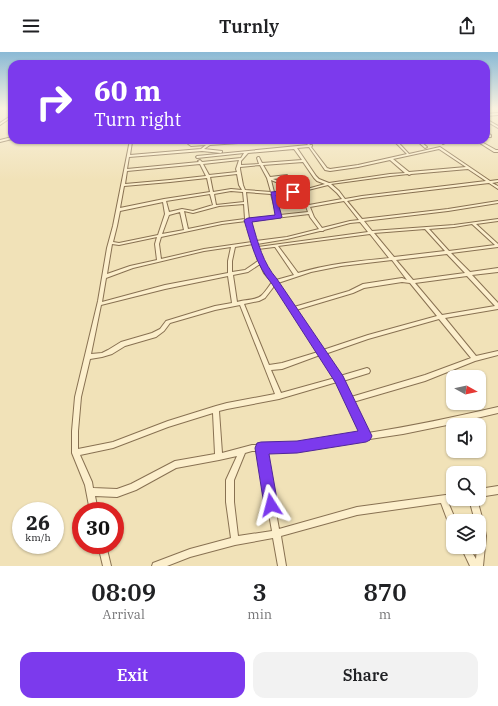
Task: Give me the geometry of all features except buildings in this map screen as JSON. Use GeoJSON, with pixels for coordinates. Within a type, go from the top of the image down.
{"type":"FeatureCollection","features":[{"type":"Feature","properties":{"kind":"street"},"geometry":{"type":"LineString","coordinates":[[93,502],[89,485],[75,453],[74,431],[78,397],[100,304],[130,144]]}},
{"type":"Feature","properties":{"kind":"street"},"geometry":{"type":"LineString","coordinates":[[189,144],[197,157],[202,162],[208,176],[213,192],[214,206]]}},
{"type":"Feature","properties":{"kind":"street"},"geometry":{"type":"LineString","coordinates":[[201,144],[216,144]]}},
{"type":"Feature","properties":{"kind":"street"},"geometry":{"type":"LineString","coordinates":[[243,144],[247,152]]}},
{"type":"Feature","properties":{"kind":"street"},"geometry":{"type":"LineString","coordinates":[[398,144],[408,155]]}},
{"type":"Feature","properties":{"kind":"street"},"geometry":{"type":"LineString","coordinates":[[422,144],[426,147]]}},
{"type":"Feature","properties":{"kind":"street"},"geometry":{"type":"LineString","coordinates":[[483,144],[497,152]]}},
{"type":"Feature","properties":{"kind":"street"},"geometry":{"type":"LineString","coordinates":[[202,150],[208,145]]}},
{"type":"Feature","properties":{"kind":"street"},"geometry":{"type":"LineString","coordinates":[[208,145],[210,155]]}},
{"type":"Feature","properties":{"kind":"street"},"geometry":{"type":"LineString","coordinates":[[197,157],[311,146],[326,169],[330,170],[358,166],[439,148],[498,188]]}},
{"type":"Feature","properties":{"kind":"street"},"geometry":{"type":"LineString","coordinates":[[295,148],[315,177],[318,180],[328,184],[345,200],[475,359]]}},
{"type":"Feature","properties":{"kind":"street"},"geometry":{"type":"LineString","coordinates":[[128,156],[202,150],[225,154]]}},
{"type":"Feature","properties":{"kind":"street"},"geometry":{"type":"LineString","coordinates":[[247,152],[238,166],[238,173],[244,191],[248,220],[261,261],[266,272],[339,379],[366,436]]}},
{"type":"Feature","properties":{"kind":"street"},"geometry":{"type":"LineString","coordinates":[[258,158],[263,164],[269,178],[279,217]]}},
{"type":"Feature","properties":{"kind":"street"},"geometry":{"type":"LineString","coordinates":[[126,170],[242,159]]}},
{"type":"Feature","properties":{"kind":"street"},"geometry":{"type":"LineString","coordinates":[[392,159],[409,174]]}},
{"type":"Feature","properties":{"kind":"street"},"geometry":{"type":"LineString","coordinates":[[238,166],[304,161]]}},
{"type":"Feature","properties":{"kind":"street"},"geometry":{"type":"LineString","coordinates":[[118,210],[164,200],[213,192],[231,190],[273,193],[302,190],[328,184],[469,168]]}},
{"type":"Feature","properties":{"kind":"street"},"geometry":{"type":"LineString","coordinates":[[123,185],[238,173]]}},
{"type":"Feature","properties":{"kind":"street"},"geometry":{"type":"LineString","coordinates":[[269,178],[286,176]]}},
{"type":"Feature","properties":{"kind":"street"},"geometry":{"type":"LineString","coordinates":[[269,178],[302,190],[311,213],[322,230]]}},
{"type":"Feature","properties":{"kind":"street"},"geometry":{"type":"LineString","coordinates":[[308,206],[362,197],[498,182]]}},
{"type":"Feature","properties":{"kind":"street"},"geometry":{"type":"LineString","coordinates":[[159,261],[157,244],[167,214],[164,200]]}},
{"type":"Feature","properties":{"kind":"street"},"geometry":{"type":"LineString","coordinates":[[104,277],[132,267],[204,250],[287,238],[322,230],[338,224],[498,202]]}},
{"type":"Feature","properties":{"kind":"street"},"geometry":{"type":"LineString","coordinates":[[167,214],[182,210],[193,212],[214,206],[246,204]]}},
{"type":"Feature","properties":{"kind":"street"},"geometry":{"type":"LineString","coordinates":[[182,210],[186,230]]}},
{"type":"Feature","properties":{"kind":"street"},"geometry":{"type":"LineString","coordinates":[[111,243],[119,244],[159,235],[248,220],[311,213]]}},
{"type":"Feature","properties":{"kind":"street"},"geometry":{"type":"LineString","coordinates":[[257,248],[373,233],[454,226],[498,220]]}},
{"type":"Feature","properties":{"kind":"street"},"geometry":{"type":"LineString","coordinates":[[473,223],[498,246]]}},
{"type":"Feature","properties":{"kind":"street"},"geometry":{"type":"LineString","coordinates":[[426,228],[498,306]]}},
{"type":"Feature","properties":{"kind":"street"},"geometry":{"type":"LineString","coordinates":[[233,246],[230,257],[229,274],[235,304]]}},
{"type":"Feature","properties":{"kind":"street"},"geometry":{"type":"LineString","coordinates":[[276,246],[297,275]]}},
{"type":"Feature","properties":{"kind":"street"},"geometry":{"type":"LineString","coordinates":[[88,357],[102,355],[123,344],[154,335],[162,330],[168,322],[242,302],[259,299],[274,282],[297,275],[341,265],[498,246]]}},
{"type":"Feature","properties":{"kind":"street"},"geometry":{"type":"LineString","coordinates":[[100,304],[165,287],[246,271],[261,261]]}},
{"type":"Feature","properties":{"kind":"street"},"geometry":{"type":"LineString","coordinates":[[293,310],[351,292],[363,286],[402,280],[411,282],[498,270]]}},
{"type":"Feature","properties":{"kind":"street"},"geometry":{"type":"LineString","coordinates":[[242,302],[279,396]]}},
{"type":"Feature","properties":{"kind":"street"},"geometry":{"type":"LineString","coordinates":[[268,368],[282,366],[368,337],[440,317],[498,306]]}},
{"type":"Feature","properties":{"kind":"street"},"geometry":{"type":"LineString","coordinates":[[350,400],[426,378],[475,359],[498,353]]}},
{"type":"Feature","properties":{"kind":"street"},"geometry":{"type":"LineString","coordinates":[[75,453],[113,445],[168,424],[216,409],[279,396],[367,371]]}},
{"type":"Feature","properties":{"kind":"street"},"geometry":{"type":"LineString","coordinates":[[216,409],[219,457]]}},
{"type":"Feature","properties":{"kind":"street"},"geometry":{"type":"LineString","coordinates":[[91,492],[117,493],[133,487],[175,465],[219,457],[243,450],[297,447],[447,422],[498,410]]}},
{"type":"Feature","properties":{"kind":"street"},"geometry":{"type":"LineString","coordinates":[[261,448],[275,534],[282,566]]}},
{"type":"Feature","properties":{"kind":"street"},"geometry":{"type":"LineString","coordinates":[[235,541],[230,502],[230,480],[243,450]]}},
{"type":"Feature","properties":{"kind":"street"},"geometry":{"type":"LineString","coordinates":[[486,492],[498,490]]}},
{"type":"Feature","properties":{"kind":"street"},"geometry":{"type":"LineString","coordinates":[[443,499],[449,514]]}},
{"type":"Feature","properties":{"kind":"street"},"geometry":{"type":"LineString","coordinates":[[156,566],[190,553],[235,541],[275,534],[357,511],[446,499]]}},
{"type":"Feature","properties":{"kind":"street"},"geometry":{"type":"LineString","coordinates":[[104,554],[107,566]]}},
{"type":"Feature","properties":{"kind":"street"},"geometry":{"type":"LineString","coordinates":[[469,554],[475,566]]}},
{"type":"Feature","properties":{"kind":"street"},"geometry":{"type":"LineString","coordinates":[[479,566],[480,554]]}},
{"type":"Feature","properties":{"kind":"route"},"geometry":{"type":"LineString","coordinates":[[271,505],[261,448],[297,447],[366,436],[339,379],[266,272],[259,258],[248,220],[279,217],[273,193],[293,192]]}}]}
